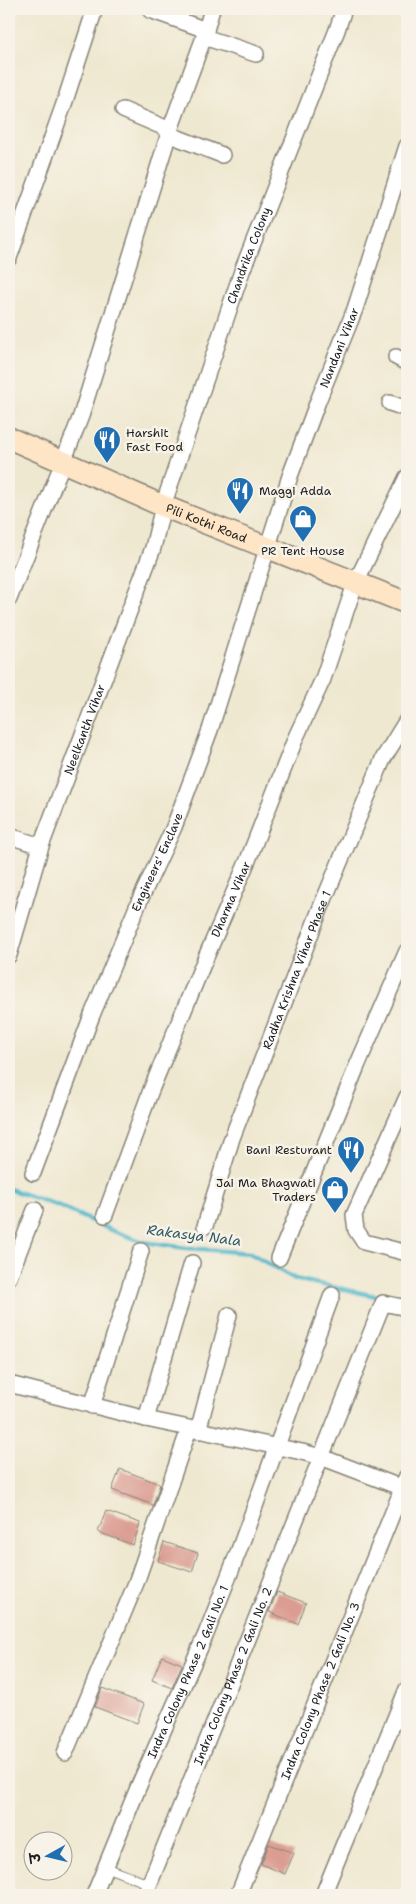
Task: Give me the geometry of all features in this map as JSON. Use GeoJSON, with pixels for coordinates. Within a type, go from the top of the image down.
{"type":"FeatureCollection","features":[{"type":"Feature","properties":{"kind":"street"},"geometry":{"type":"LineString","coordinates":[[9,258],[64,104],[94,9]]}},
{"type":"Feature","properties":{"kind":"street"},"geometry":{"type":"LineString","coordinates":[[9,599],[81,416],[169,132],[212,9]]}},
{"type":"Feature","properties":{"kind":"street","name":"Chandrika Colony"},"geometry":{"type":"LineString","coordinates":[[163,506],[242,271],[344,9]]}},
{"type":"Feature","properties":{"kind":"street"},"geometry":{"type":"LineString","coordinates":[[150,10],[256,54]]}},
{"type":"Feature","properties":{"kind":"street"},"geometry":{"type":"LineString","coordinates":[[123,110],[222,154]]}},
{"type":"Feature","properties":{"kind":"street","name":"Nandani Vihar"},"geometry":{"type":"LineString","coordinates":[[268,547],[294,466],[355,309],[407,146]]}},
{"type":"Feature","properties":{"kind":"street"},"geometry":{"type":"LineString","coordinates":[[390,403],[407,409]]}},
{"type":"Feature","properties":{"kind":"street","name":"Pili Kothi Road"},"geometry":{"type":"LineString","coordinates":[[9,438],[163,506],[407,603]]}},
{"type":"Feature","properties":{"kind":"street","name":"Dharma Vihar"},"geometry":{"type":"LineString","coordinates":[[105,1215],[151,1090],[248,860],[296,737],[324,679],[356,584],[407,477]]}},
{"type":"Feature","properties":{"kind":"street","name":"Neelkanth Vihar"},"geometry":{"type":"LineString","coordinates":[[9,955],[14,919],[153,548],[163,506]]}},
{"type":"Feature","properties":{"kind":"street","name":"Engineers' Enclave"},"geometry":{"type":"LineString","coordinates":[[33,1173],[92,1015],[139,902],[174,827],[210,730],[262,560],[268,547]]}},
{"type":"Feature","properties":{"kind":"street","name":"Radha Krishna Vihar Phase 1"},"geometry":{"type":"LineString","coordinates":[[205,1226],[232,1138],[321,907],[383,758],[407,720]]}},
{"type":"Feature","properties":{"kind":"street"},"geometry":{"type":"LineString","coordinates":[[9,836],[41,846]]}},
{"type":"Feature","properties":{"kind":"street"},"geometry":{"type":"LineString","coordinates":[[278,1258],[357,1066],[407,951]]}},
{"type":"Feature","properties":{"kind":"street"},"geometry":{"type":"LineString","coordinates":[[407,1097],[354,1215],[356,1230],[364,1242],[407,1253]]}},
{"type":"Feature","properties":{"kind":"street"},"geometry":{"type":"LineString","coordinates":[[9,1277],[15,1241],[35,1210]]}},
{"type":"Feature","properties":{"kind":"street"},"geometry":{"type":"LineString","coordinates":[[92,1406],[142,1251]]}},
{"type":"Feature","properties":{"kind":"street"},"geometry":{"type":"LineString","coordinates":[[146,1419],[192,1263]]}},
{"type":"Feature","properties":{"kind":"street","name":"Indra Colony Phase 2 Gali No. 1"},"geometry":{"type":"LineString","coordinates":[[94,1895],[140,1783],[206,1634],[332,1295]]}},
{"type":"Feature","properties":{"kind":"street","name":"Indra Colony Phase 2 Gali No. 2"},"geometry":{"type":"LineString","coordinates":[[147,1889],[383,1303],[407,1308]]}},
{"type":"Feature","properties":{"kind":"street"},"geometry":{"type":"LineString","coordinates":[[65,1753],[136,1583],[194,1430],[229,1315]]}},
{"type":"Feature","properties":{"kind":"street"},"geometry":{"type":"LineString","coordinates":[[9,1384],[146,1419],[321,1457],[397,1486],[405,1481]]}},
{"type":"Feature","properties":{"kind":"street","name":"Indra Colony Phase 2 Gali No. 3"},"geometry":{"type":"LineString","coordinates":[[238,1895],[405,1481]]}},
{"type":"Feature","properties":{"kind":"street"},"geometry":{"type":"LineString","coordinates":[[323,1895],[407,1689]]}},
{"type":"Feature","properties":{"kind":"lane"},"geometry":{"type":"LineString","coordinates":[[105,1867],[147,1889]]}},
{"type":"Feature","properties":{"kind":"building"},"geometry":{"type":"Polygon","coordinates":[[[120,1469],[160,1484],[153,1505],[112,1490],[120,1469]]]}},
{"type":"Feature","properties":{"kind":"building"},"geometry":{"type":"Polygon","coordinates":[[[106,1511],[140,1523],[133,1545],[98,1532],[106,1511]]]}},
{"type":"Feature","properties":{"kind":"building"},"geometry":{"type":"Polygon","coordinates":[[[164,1542],[198,1553],[192,1572],[158,1561],[164,1542]]]}},
{"type":"Feature","properties":{"kind":"building"},"geometry":{"type":"Polygon","coordinates":[[[277,1592],[306,1603],[298,1624],[269,1612],[277,1592]]]}},
{"type":"Feature","properties":{"kind":"building"},"geometry":{"type":"Polygon","coordinates":[[[162,1656],[182,1664],[172,1688],[152,1680],[162,1656]]]}},
{"type":"Feature","properties":{"kind":"building"},"geometry":{"type":"Polygon","coordinates":[[[102,1688],[144,1704],[137,1723],[95,1707],[102,1688]]]}},
{"type":"Feature","properties":{"kind":"building"},"geometry":{"type":"Polygon","coordinates":[[[269,1844],[294,1853],[285,1874],[261,1864],[269,1844]]]}},
{"type":"Feature","properties":{"kind":"waterway","name":"Rakasya Nala"},"geometry":{"type":"LineString","coordinates":[[9,1189],[59,1206],[113,1231],[144,1242],[186,1248],[250,1253],[295,1279],[385,1298]]}},
{"type":"Feature","properties":{"kind":"place","name":"Harshit Fast Food"},"geometry":{"type":"Point","coordinates":[107,464]}},
{"type":"Feature","properties":{"kind":"place","name":"Maggi Adda"},"geometry":{"type":"Point","coordinates":[240,515]}},
{"type":"Feature","properties":{"kind":"place","name":"PR Tent House"},"geometry":{"type":"Point","coordinates":[303,543]}},
{"type":"Feature","properties":{"kind":"place","name":"Bani Resturant"},"geometry":{"type":"Point","coordinates":[351,1174]}},
{"type":"Feature","properties":{"kind":"place","name":"Jai Ma Bhagwati Traders"},"geometry":{"type":"Point","coordinates":[335,1214]}}]}
